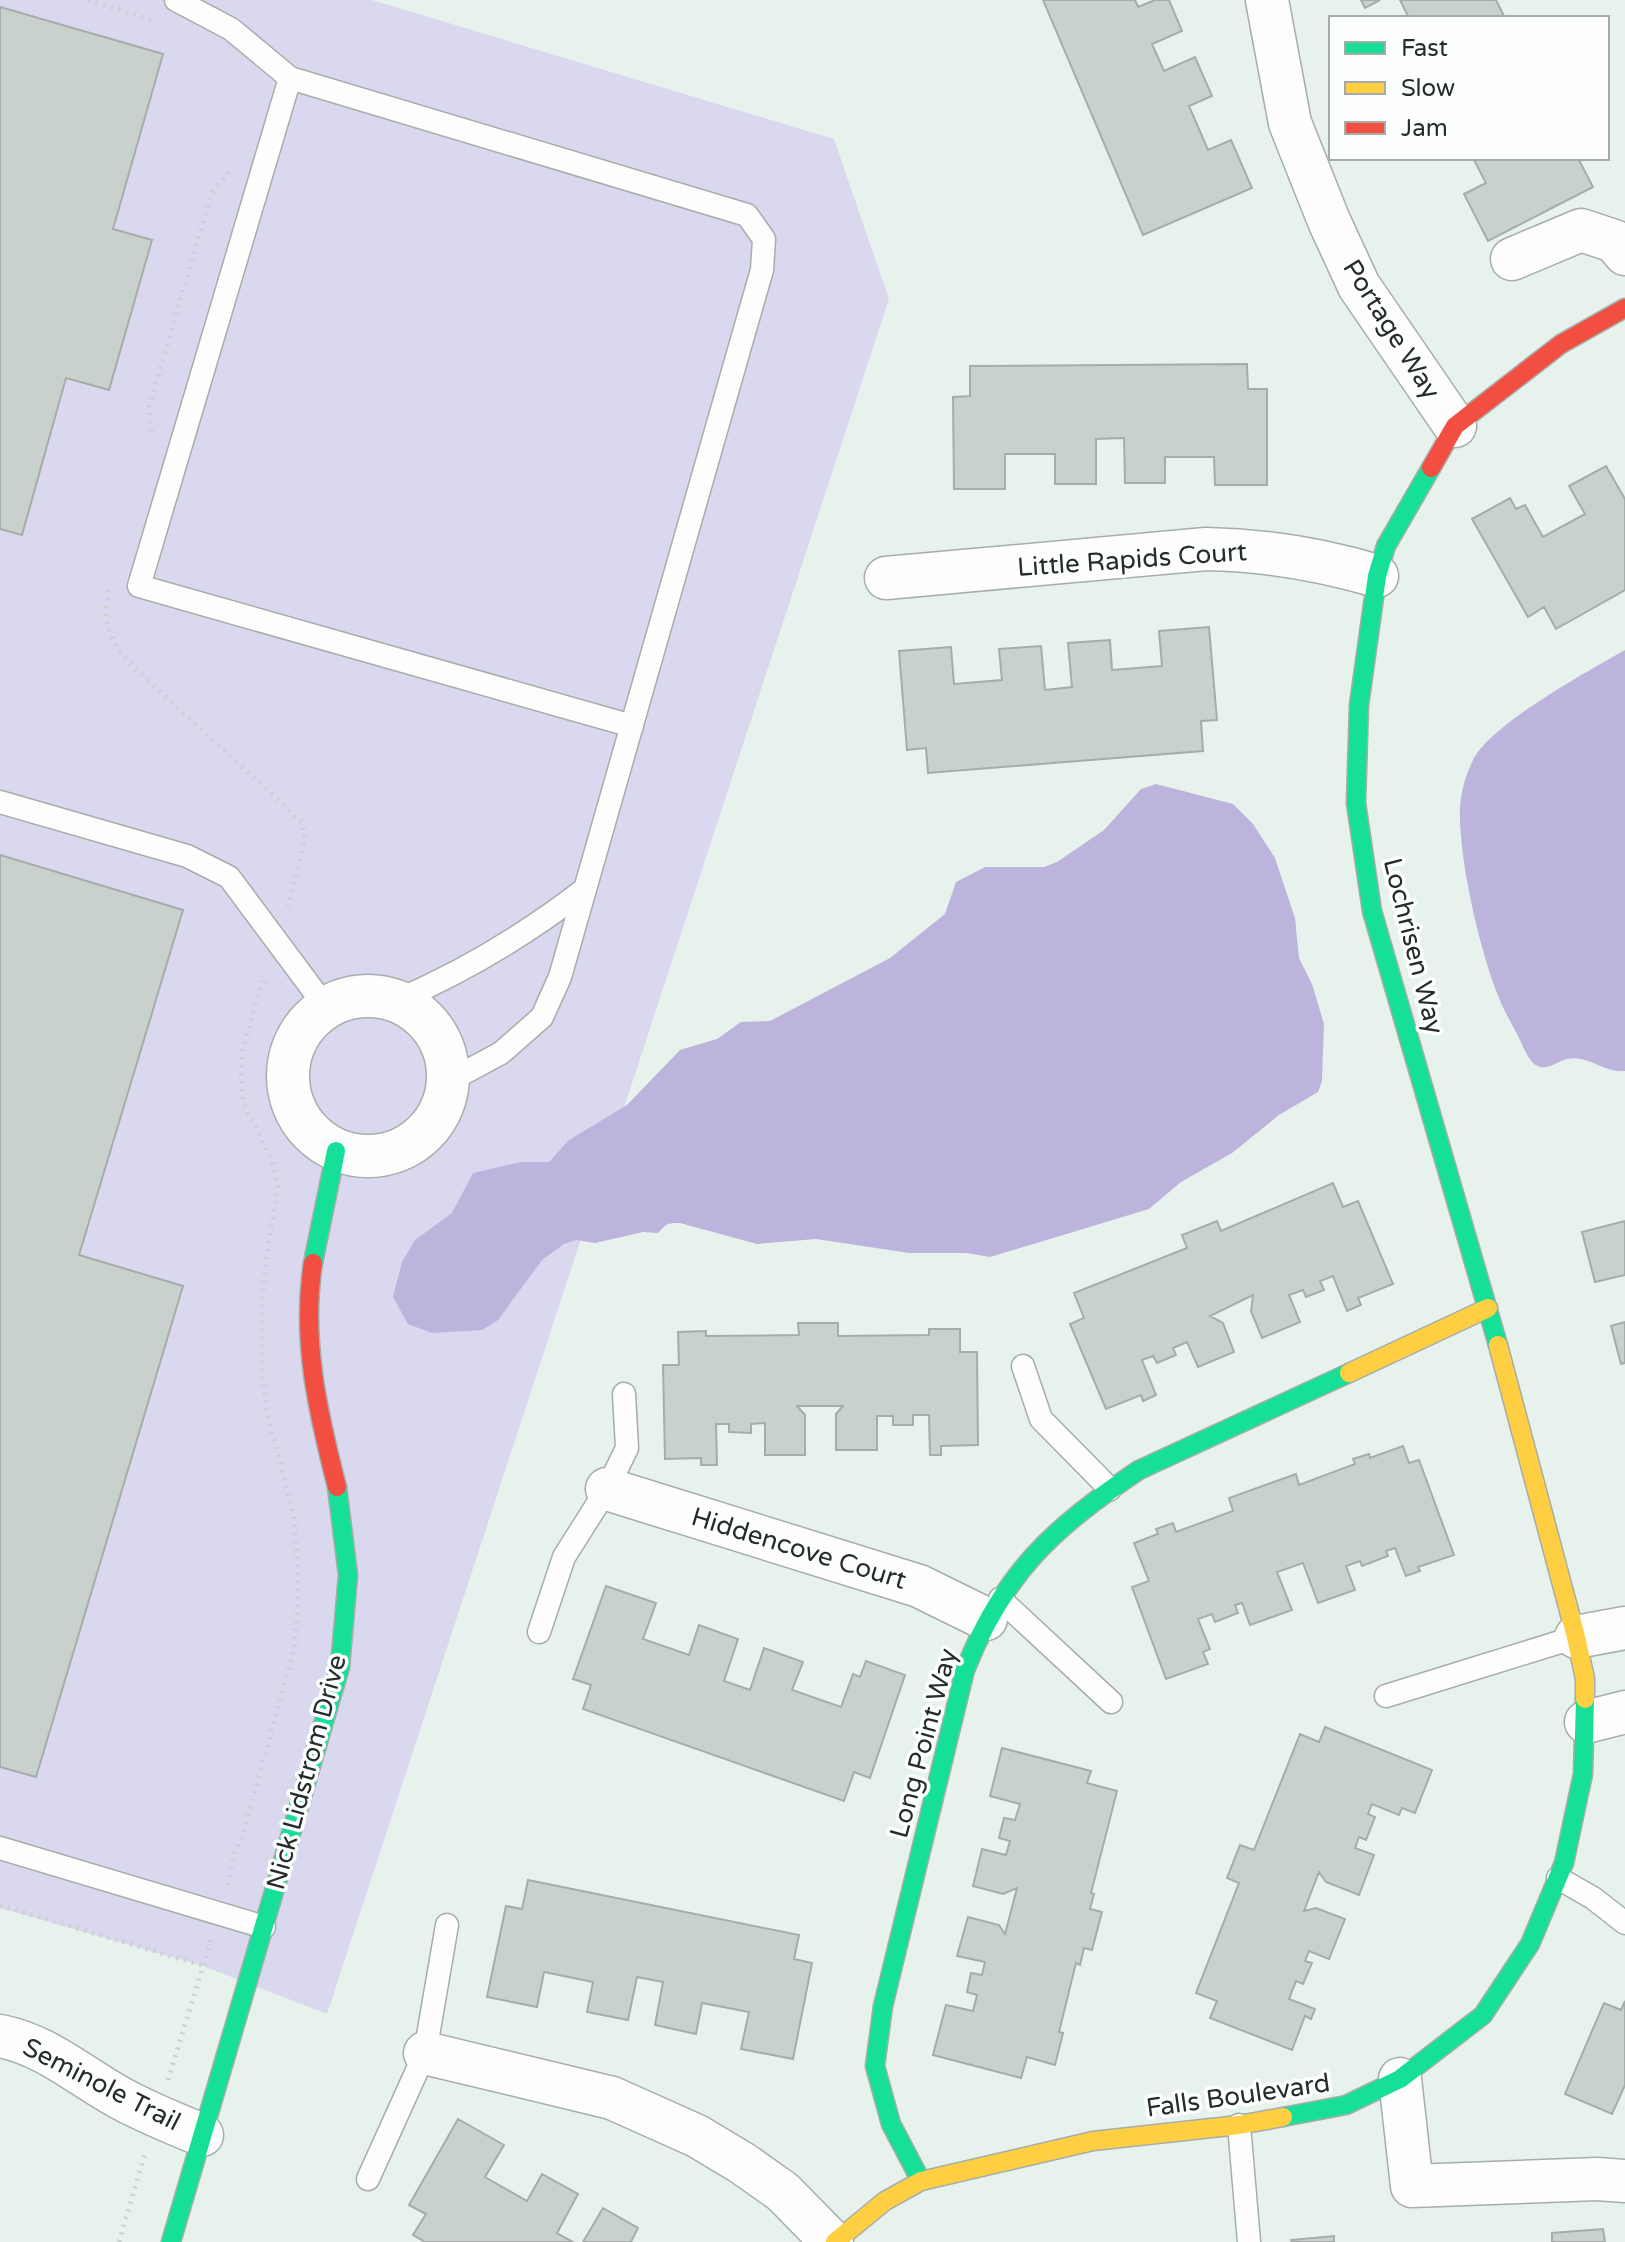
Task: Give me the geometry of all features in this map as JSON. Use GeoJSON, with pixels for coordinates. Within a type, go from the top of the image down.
{"type":"FeatureCollection","features":[{"type":"Feature","properties":{"kind":"street","name":"Portage Way"},"geometry":{"type":"LineString","coordinates":[[1267,0],[1290,123],[1318,157],[1359,286],[1455,426]]}},
{"type":"Feature","properties":{"kind":"street"},"geometry":{"type":"LineString","coordinates":[[1512,259],[1581,230],[1614,241],[1625,254]]}},
{"type":"Feature","properties":{"kind":"street","name":"Lochrisen Way"},"geometry":{"type":"LineString","coordinates":[[1576,1637],[1488,1308],[1372,911],[1356,803],[1359,705],[1377,576],[1386,546],[1455,426],[1561,344],[1625,308]]}},
{"type":"Feature","properties":{"kind":"street","name":"Little Rapids Court"},"geometry":{"type":"LineString","coordinates":[[886,578],[1206,549],[1307,557],[1377,576]]}},
{"type":"Feature","properties":{"kind":"street"},"geometry":{"type":"LineString","coordinates":[[360,995],[398,1000],[426,1019],[444,1047],[449,1081],[442,1111],[423,1136],[397,1152],[367,1157],[336,1151],[301,1123],[286,1082],[295,1038],[325,1006],[360,995]]}},
{"type":"Feature","properties":{"kind":"street","name":"Nick Lidstrom Drive"},"geometry":{"type":"LineString","coordinates":[[171,2242],[340,1667],[348,1575],[338,1490],[318,1413],[308,1342],[312,1267],[336,1151]]}},
{"type":"Feature","properties":{"kind":"street","name":"Long Point Way"},"geometry":{"type":"LineString","coordinates":[[921,2181],[891,2124],[875,2066],[883,2006],[957,1700],[965,1670],[993,1609],[1014,1577],[1048,1541],[1089,1503],[1139,1470],[1488,1308]]}},
{"type":"Feature","properties":{"kind":"street","name":"Hiddencove Court"},"geometry":{"type":"LineString","coordinates":[[607,1489],[993,1609]]}},
{"type":"Feature","properties":{"kind":"street"},"geometry":{"type":"LineString","coordinates":[[1576,1637],[1625,1628]]}},
{"type":"Feature","properties":{"kind":"street","name":"Falls Boulevard"},"geometry":{"type":"LineString","coordinates":[[833,2242],[885,2201],[921,2181],[1093,2141],[1239,2125],[1346,2105],[1400,2079],[1483,2015],[1530,1944],[1558,1878],[1583,1774],[1606,1717],[1585,1679],[1576,1637]]}},
{"type":"Feature","properties":{"kind":"street","name":"Seminole Trail"},"geometry":{"type":"LineString","coordinates":[[0,2036],[19,2039],[49,2053],[121,2099],[202,2135]]}},
{"type":"Feature","properties":{"kind":"street"},"geometry":{"type":"LineString","coordinates":[[425,2053],[612,2098],[697,2136],[783,2192],[833,2242]]}},
{"type":"Feature","properties":{"kind":"street"},"geometry":{"type":"LineString","coordinates":[[1400,2079],[1412,2186],[1597,2179],[1625,2181]]}},
{"type":"Feature","properties":{"kind":"lane"},"geometry":{"type":"LineString","coordinates":[[176,0],[231,29],[290,78],[747,215],[764,239],[762,270],[560,977],[542,1017],[501,1053],[449,1081]]}},
{"type":"Feature","properties":{"kind":"lane"},"geometry":{"type":"LineString","coordinates":[[290,78],[139,586],[632,726]]}},
{"type":"Feature","properties":{"kind":"lane"},"geometry":{"type":"LineString","coordinates":[[0,802],[187,856],[229,877],[325,1006]]}},
{"type":"Feature","properties":{"kind":"lane"},"geometry":{"type":"LineString","coordinates":[[398,1000],[431,986],[551,915],[585,889]]}},
{"type":"Feature","properties":{"kind":"lane"},"geometry":{"type":"LineString","coordinates":[[1023,1366],[1041,1419],[1110,1489]]}},
{"type":"Feature","properties":{"kind":"lane"},"geometry":{"type":"LineString","coordinates":[[539,1632],[564,1557],[607,1489],[627,1448],[624,1394]]}},
{"type":"Feature","properties":{"kind":"lane"},"geometry":{"type":"LineString","coordinates":[[993,1609],[1111,1702]]}},
{"type":"Feature","properties":{"kind":"lane"},"geometry":{"type":"LineString","coordinates":[[1386,1696],[1576,1637]]}},
{"type":"Feature","properties":{"kind":"lane"},"geometry":{"type":"LineString","coordinates":[[0,1848],[264,1927]]}},
{"type":"Feature","properties":{"kind":"lane"},"geometry":{"type":"LineString","coordinates":[[1558,1878],[1593,1898],[1625,1923]]}},
{"type":"Feature","properties":{"kind":"lane"},"geometry":{"type":"LineString","coordinates":[[368,2179],[425,2053],[447,1925]]}},
{"type":"Feature","properties":{"kind":"lane"},"geometry":{"type":"LineString","coordinates":[[1239,2125],[1249,2242]]}},
{"type":"Feature","properties":{"kind":"path"},"geometry":{"type":"LineString","coordinates":[[88,0],[157,21]]}},
{"type":"Feature","properties":{"kind":"path"},"geometry":{"type":"LineString","coordinates":[[154,438],[149,407],[211,195],[234,166]]}},
{"type":"Feature","properties":{"kind":"path"},"geometry":{"type":"LineString","coordinates":[[112,579],[105,618],[112,641],[120,652],[302,822],[305,839],[277,942],[257,997],[243,1050],[241,1074],[243,1102],[271,1158],[278,1186],[264,1275],[262,1372],[267,1412],[295,1521],[298,1589],[295,1646],[204,1966],[119,2242]]}},
{"type":"Feature","properties":{"kind":"path"},"geometry":{"type":"LineString","coordinates":[[0,1905],[204,1966]]}},
{"type":"Feature","properties":{"kind":"shaded area"},"geometry":{"type":"Polygon","coordinates":[[[0,0],[372,0],[834,139],[889,299],[327,2014],[203,1966],[0,1908],[0,0]]]}},
{"type":"Feature","properties":{"kind":"shaded area"},"geometry":{"type":"Polygon","coordinates":[[[1625,650],[1625,1071],[1574,1058],[1541,1067],[1534,1064],[1526,1053],[1501,1003],[1485,956],[1463,851],[1461,795],[1473,760],[1499,731],[1542,699],[1625,650]]]}},
{"type":"Feature","properties":{"kind":"shaded area"},"geometry":{"type":"Polygon","coordinates":[[[1156,784],[1233,804],[1253,824],[1275,858],[1295,918],[1299,958],[1312,984],[1324,1024],[1322,1081],[1318,1092],[1279,1115],[1232,1153],[1181,1182],[1149,1209],[990,1257],[966,1253],[909,1253],[816,1239],[757,1244],[671,1223],[658,1233],[643,1232],[595,1243],[576,1240],[564,1244],[542,1260],[498,1320],[482,1330],[432,1333],[408,1324],[393,1297],[402,1262],[415,1240],[452,1213],[473,1173],[521,1162],[549,1162],[569,1140],[627,1105],[680,1050],[717,1039],[741,1022],[770,1021],[890,958],[945,914],[956,882],[985,867],[1044,867],[1057,862],[1104,830],[1141,789],[1156,784]]]}},
{"type":"Feature","properties":{"kind":"building"},"geometry":{"type":"Polygon","coordinates":[[[1043,0],[1135,0],[1138,7],[1155,0],[1169,0],[1182,31],[1152,44],[1164,71],[1195,57],[1212,96],[1189,106],[1208,150],[1231,140],[1252,188],[1143,235],[1043,0]]]}},
{"type":"Feature","properties":{"kind":"building"},"geometry":{"type":"Polygon","coordinates":[[[1361,0],[1380,0],[1365,8],[1361,0]]]}},
{"type":"Feature","properties":{"kind":"building"},"geometry":{"type":"Polygon","coordinates":[[[1400,0],[1496,0],[1504,16],[1408,16],[1400,0]]]}},
{"type":"Feature","properties":{"kind":"building"},"geometry":{"type":"Polygon","coordinates":[[[0,7],[163,54],[113,229],[152,240],[109,390],[66,378],[22,535],[0,529],[0,7]]]}},
{"type":"Feature","properties":{"kind":"building"},"geometry":{"type":"Polygon","coordinates":[[[1474,160],[1579,160],[1593,187],[1488,241],[1464,194],[1486,183],[1474,160]]]}},
{"type":"Feature","properties":{"kind":"building"},"geometry":{"type":"Polygon","coordinates":[[[1247,364],[1248,389],[1267,389],[1267,485],[1215,485],[1214,457],[1165,457],[1165,483],[1125,483],[1124,438],[1096,439],[1096,484],[1055,484],[1055,454],[1005,454],[1005,489],[954,489],[953,397],[970,396],[970,366],[1247,364]]]}},
{"type":"Feature","properties":{"kind":"building"},"geometry":{"type":"Polygon","coordinates":[[[1606,466],[1625,499],[1625,590],[1556,629],[1544,607],[1528,617],[1472,519],[1510,498],[1516,509],[1525,505],[1543,537],[1585,514],[1569,486],[1606,466]]]}},
{"type":"Feature","properties":{"kind":"building"},"geometry":{"type":"Polygon","coordinates":[[[1209,627],[1217,720],[1201,721],[1203,751],[928,773],[926,748],[907,750],[899,651],[951,647],[954,684],[1002,680],[999,649],[1041,646],[1045,690],[1072,687],[1068,643],[1110,640],[1112,670],[1162,666],[1159,631],[1209,627]]]}},
{"type":"Feature","properties":{"kind":"building"},"geometry":{"type":"Polygon","coordinates":[[[0,855],[183,910],[79,1255],[183,1286],[36,1777],[0,1767],[0,855]]]}},
{"type":"Feature","properties":{"kind":"building"},"geometry":{"type":"Polygon","coordinates":[[[1333,1183],[1343,1207],[1358,1201],[1393,1284],[1358,1298],[1361,1305],[1347,1311],[1333,1276],[1320,1281],[1324,1290],[1306,1297],[1303,1290],[1289,1295],[1300,1322],[1262,1338],[1251,1311],[1253,1295],[1210,1316],[1223,1323],[1234,1352],[1198,1367],[1187,1342],[1173,1348],[1176,1355],[1157,1363],[1153,1356],[1142,1360],[1156,1395],[1143,1401],[1141,1395],[1106,1409],[1070,1324],[1084,1318],[1074,1293],[1187,1248],[1182,1235],[1217,1221],[1221,1231],[1333,1183]]]}},
{"type":"Feature","properties":{"kind":"building"},"geometry":{"type":"Polygon","coordinates":[[[1625,1221],[1625,1275],[1595,1282],[1582,1232],[1625,1221]]]}},
{"type":"Feature","properties":{"kind":"building"},"geometry":{"type":"Polygon","coordinates":[[[1625,1322],[1625,1363],[1621,1364],[1611,1326],[1625,1322]]]}},
{"type":"Feature","properties":{"kind":"building"},"geometry":{"type":"Polygon","coordinates":[[[798,1323],[838,1323],[838,1336],[929,1335],[929,1329],[960,1329],[960,1352],[977,1352],[978,1445],[941,1446],[941,1455],[930,1455],[929,1415],[913,1415],[913,1425],[893,1425],[893,1416],[877,1416],[877,1450],[836,1450],[836,1414],[843,1406],[797,1406],[805,1415],[805,1455],[765,1455],[765,1423],[751,1424],[751,1433],[729,1432],[729,1424],[716,1424],[717,1465],[701,1465],[701,1458],[665,1459],[663,1365],[679,1365],[678,1332],[706,1331],[706,1336],[799,1335],[798,1323]]]}},
{"type":"Feature","properties":{"kind":"building"},"geometry":{"type":"Polygon","coordinates":[[[1403,1446],[1409,1463],[1419,1460],[1454,1555],[1418,1567],[1420,1571],[1406,1576],[1395,1548],[1386,1551],[1388,1556],[1362,1566],[1360,1561],[1346,1566],[1355,1590],[1318,1603],[1303,1563],[1277,1572],[1292,1610],[1250,1625],[1242,1603],[1235,1605],[1238,1613],[1215,1622],[1212,1614],[1198,1619],[1210,1649],[1203,1652],[1208,1664],[1166,1679],[1132,1587],[1149,1581],[1134,1543],[1158,1534],[1156,1529],[1173,1523],[1176,1532],[1233,1511],[1229,1498],[1296,1474],[1299,1485],[1355,1464],[1353,1459],[1369,1454],[1370,1458],[1403,1446]]]}},
{"type":"Feature","properties":{"kind":"building"},"geometry":{"type":"Polygon","coordinates":[[[606,1586],[656,1603],[643,1639],[689,1655],[699,1625],[738,1639],[724,1681],[750,1690],[764,1648],[803,1662],[792,1690],[841,1707],[853,1674],[860,1677],[866,1661],[905,1675],[870,1778],[854,1772],[844,1801],[583,1709],[591,1685],[573,1679],[606,1586]]]}},
{"type":"Feature","properties":{"kind":"building"},"geometry":{"type":"Polygon","coordinates":[[[1325,1727],[1432,1770],[1415,1813],[1402,1808],[1399,1815],[1372,1804],[1368,1814],[1375,1817],[1366,1840],[1359,1837],[1355,1848],[1374,1855],[1359,1895],[1326,1882],[1319,1872],[1304,1911],[1316,1908],[1345,1919],[1329,1959],[1309,1951],[1305,1961],[1312,1963],[1303,1984],[1296,1981],[1289,1999],[1315,2009],[1311,2019],[1305,2016],[1292,2050],[1210,2018],[1217,2001],[1196,1993],[1239,1883],[1227,1878],[1240,1845],[1254,1850],[1300,1734],[1319,1742],[1325,1727]]]}},
{"type":"Feature","properties":{"kind":"building"},"geometry":{"type":"Polygon","coordinates":[[[1002,1748],[1091,1771],[1087,1783],[1117,1791],[1091,1893],[1094,1894],[1090,1909],[1102,1912],[1092,1950],[1084,1948],[1080,1965],[1076,1963],[1059,2032],[1063,2033],[1055,2065],[1027,2057],[1021,2078],[933,2055],[946,2005],[973,2011],[977,1995],[967,1992],[971,1973],[982,1975],[985,1962],[957,1956],[968,1917],[999,1925],[1005,1934],[1017,1888],[1003,1894],[973,1886],[982,1849],[1006,1855],[1010,1841],[999,1838],[1004,1818],[1015,1820],[1020,1804],[990,1796],[1002,1748]]]}},
{"type":"Feature","properties":{"kind":"building"},"geometry":{"type":"Polygon","coordinates":[[[528,1880],[799,1935],[794,1959],[812,1963],[793,2059],[741,2049],[749,2012],[702,2003],[696,2034],[655,2025],[663,1982],[637,1977],[628,2020],[587,2012],[593,1982],[544,1972],[537,2007],[487,1997],[506,1906],[522,1909],[528,1880]]]}},
{"type":"Feature","properties":{"kind":"building"},"geometry":{"type":"Polygon","coordinates":[[[1625,2001],[1625,2085],[1612,2114],[1565,2094],[1604,2003],[1621,2010],[1625,2001]]]}},
{"type":"Feature","properties":{"kind":"building"},"geometry":{"type":"Polygon","coordinates":[[[458,2119],[504,2145],[485,2177],[527,2201],[542,2174],[578,2194],[557,2233],[573,2242],[425,2242],[413,2235],[426,2214],[409,2205],[458,2119]]]}},
{"type":"Feature","properties":{"kind":"building"},"geometry":{"type":"Polygon","coordinates":[[[603,2208],[638,2228],[631,2242],[583,2242],[603,2208]]]}},
{"type":"Feature","properties":{"kind":"building"},"geometry":{"type":"Polygon","coordinates":[[[1603,2229],[1605,2242],[1552,2242],[1552,2233],[1603,2229]]]}},
{"type":"Feature","properties":{"kind":"building"},"geometry":{"type":"Polygon","coordinates":[[[1334,2236],[1334,2242],[1291,2240],[1334,2236]]]}},
{"type":"Feature","properties":{"kind":"traffic: fast"},"geometry":{"type":"LineString","coordinates":[[1431,468],[1386,546],[1377,576],[1359,705],[1356,803],[1372,911],[1498,1345]]}},
{"type":"Feature","properties":{"kind":"traffic: fast"},"geometry":{"type":"LineString","coordinates":[[313,1263],[336,1151]]}},
{"type":"Feature","properties":{"kind":"traffic: fast"},"geometry":{"type":"LineString","coordinates":[[921,2181],[891,2124],[875,2066],[883,2006],[965,1670],[980,1636],[997,1606],[1034,1555],[1108,1491],[1139,1470],[1349,1373]]}},
{"type":"Feature","properties":{"kind":"traffic: fast"},"geometry":{"type":"LineString","coordinates":[[171,2242],[340,1667],[348,1575],[337,1487]]}},
{"type":"Feature","properties":{"kind":"traffic: fast"},"geometry":{"type":"LineString","coordinates":[[1283,2117],[1346,2105],[1400,2079],[1483,2015],[1530,1944],[1564,1863],[1583,1774],[1585,1699]]}},
{"type":"Feature","properties":{"kind":"traffic: slow"},"geometry":{"type":"LineString","coordinates":[[1349,1373],[1488,1308]]}},
{"type":"Feature","properties":{"kind":"traffic: slow"},"geometry":{"type":"LineString","coordinates":[[1498,1345],[1576,1637],[1585,1679],[1585,1699]]}},
{"type":"Feature","properties":{"kind":"traffic: slow"},"geometry":{"type":"LineString","coordinates":[[835,2242],[885,2201],[921,2181],[1093,2141],[1239,2125],[1283,2117]]}},
{"type":"Feature","properties":{"kind":"traffic: jam"},"geometry":{"type":"LineString","coordinates":[[1431,468],[1455,426],[1561,344],[1625,308]]}},
{"type":"Feature","properties":{"kind":"traffic: jam"},"geometry":{"type":"LineString","coordinates":[[313,1263],[310,1348],[318,1404],[337,1487]]}}]}
